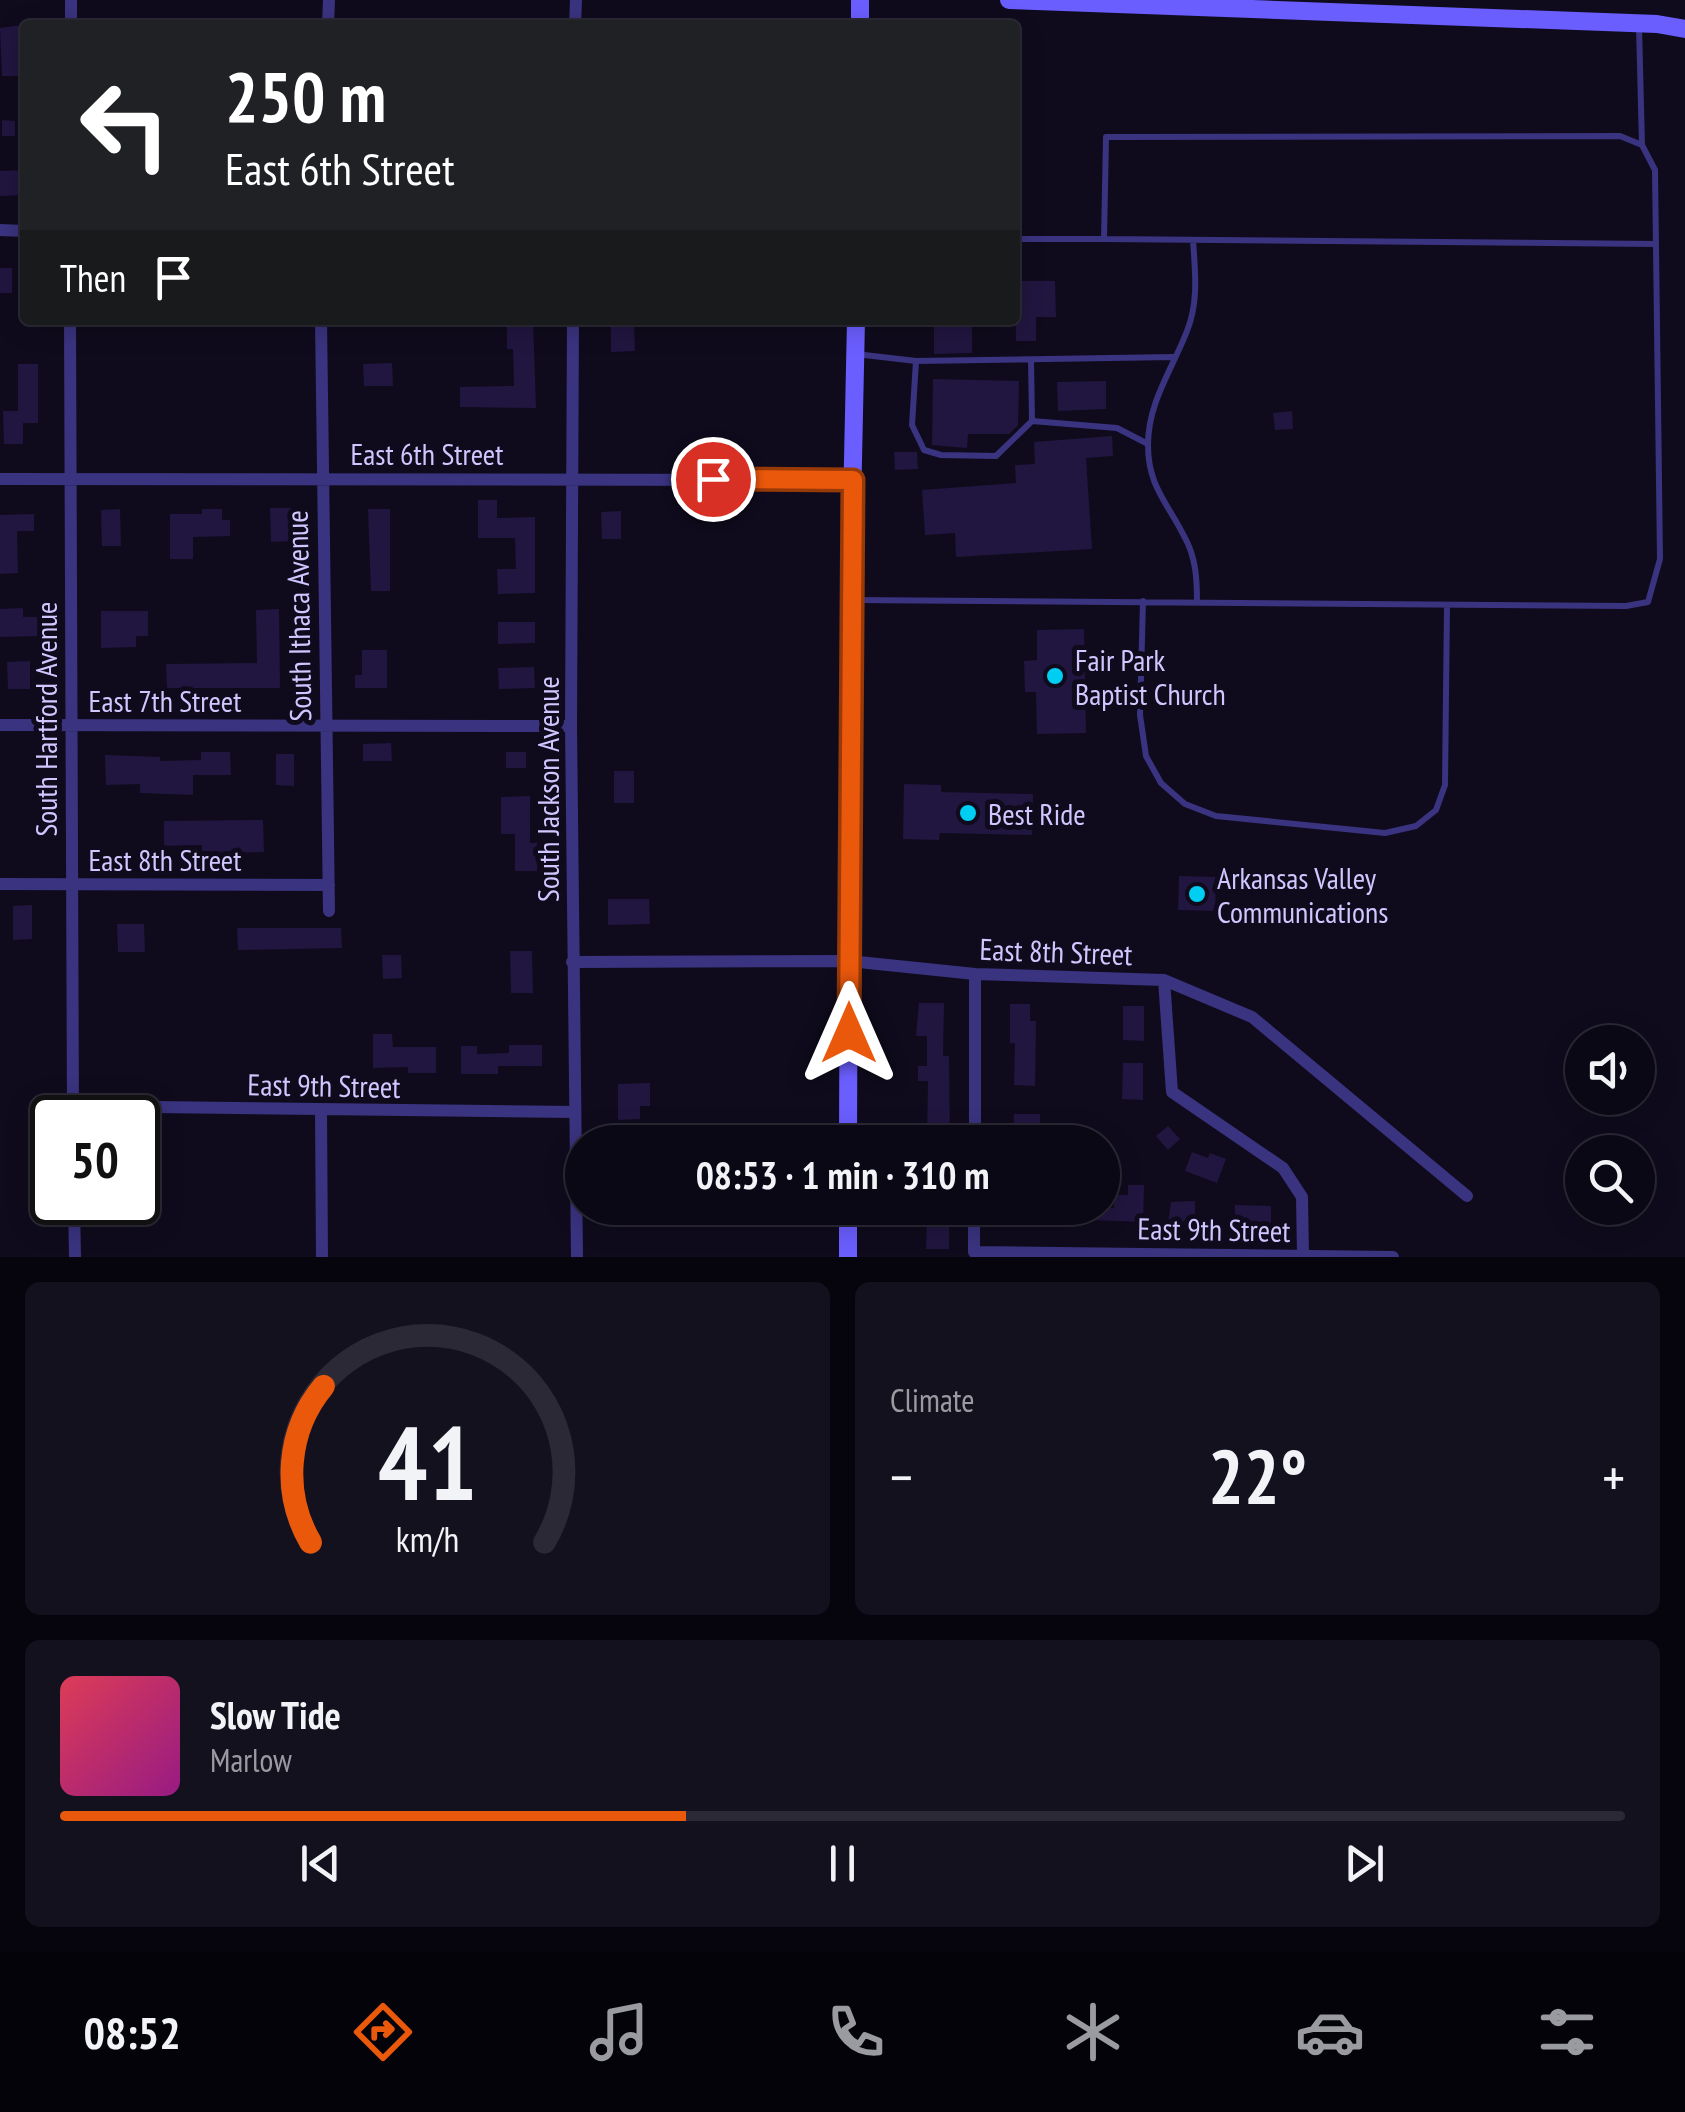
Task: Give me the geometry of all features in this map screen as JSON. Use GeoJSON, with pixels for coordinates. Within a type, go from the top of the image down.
{"type":"FeatureCollection","features":[{"type":"Feature","properties":{"kind":"main road"},"geometry":{"type":"LineString","coordinates":[[1009,0],[1640,23],[1685,29]]}},
{"type":"Feature","properties":{"kind":"main road"},"geometry":{"type":"LineString","coordinates":[[848,1125],[850,600],[856,325]]}},
{"type":"Feature","properties":{"kind":"main road"},"geometry":{"type":"LineString","coordinates":[[848,1225],[848,1257]]}},
{"type":"Feature","properties":{"kind":"street","name":"South Hartford Avenue"},"geometry":{"type":"LineString","coordinates":[[70,325],[74,1095]]}},
{"type":"Feature","properties":{"kind":"street","name":"South Ithaca Avenue"},"geometry":{"type":"LineString","coordinates":[[321,325],[324,725],[330,911]]}},
{"type":"Feature","properties":{"kind":"street","name":"South Jackson Avenue"},"geometry":{"type":"LineString","coordinates":[[573,325],[572,962],[577,1257]]}},
{"type":"Feature","properties":{"kind":"street","name":"East 6th Street"},"geometry":{"type":"LineString","coordinates":[[0,479],[853,480]]}},
{"type":"Feature","properties":{"kind":"street","name":"East 7th Street"},"geometry":{"type":"LineString","coordinates":[[0,725],[571,726]]}},
{"type":"Feature","properties":{"kind":"street","name":"East 8th Street"},"geometry":{"type":"LineString","coordinates":[[0,884],[329,885]]}},
{"type":"Feature","properties":{"kind":"street","name":"East 8th Street"},"geometry":{"type":"LineString","coordinates":[[572,962],[849,960],[976,974],[1164,980],[1252,1018],[1467,1196]]}},
{"type":"Feature","properties":{"kind":"street"},"geometry":{"type":"LineString","coordinates":[[975,1125],[976,974]]}},
{"type":"Feature","properties":{"kind":"street"},"geometry":{"type":"LineString","coordinates":[[1164,980],[1172,1092],[1283,1168],[1302,1197],[1303,1255]]}},
{"type":"Feature","properties":{"kind":"street"},"geometry":{"type":"LineString","coordinates":[[322,1110],[322,1257]]}},
{"type":"Feature","properties":{"kind":"street","name":"East 9th Street"},"geometry":{"type":"LineString","coordinates":[[160,1111],[575,1112]]}},
{"type":"Feature","properties":{"kind":"street"},"geometry":{"type":"LineString","coordinates":[[74,1225],[75,1257]]}},
{"type":"Feature","properties":{"kind":"street","name":"East 9th Street"},"geometry":{"type":"LineString","coordinates":[[974,1225],[974,1252],[1394,1257]]}},
{"type":"Feature","properties":{"kind":"lane"},"geometry":{"type":"LineString","coordinates":[[850,600],[1626,606],[1648,602],[1660,559],[1655,170],[1642,144],[1640,23]]}},
{"type":"Feature","properties":{"kind":"lane"},"geometry":{"type":"LineString","coordinates":[[1104,239],[1106,137],[1620,136],[1642,144]]}},
{"type":"Feature","properties":{"kind":"lane"},"geometry":{"type":"LineString","coordinates":[[1020,238],[1656,244]]}},
{"type":"Feature","properties":{"kind":"lane"},"geometry":{"type":"LineString","coordinates":[[1193,240],[1196,295],[1188,329],[1156,396],[1148,444],[1152,485],[1186,538],[1197,569],[1198,602]]}},
{"type":"Feature","properties":{"kind":"lane"},"geometry":{"type":"LineString","coordinates":[[855,354],[916,361],[1174,357]]}},
{"type":"Feature","properties":{"kind":"lane"},"geometry":{"type":"LineString","coordinates":[[916,361],[912,425],[924,450],[996,456],[1032,421],[1031,360]]}},
{"type":"Feature","properties":{"kind":"lane"},"geometry":{"type":"LineString","coordinates":[[1032,421],[1117,428],[1148,444]]}},
{"type":"Feature","properties":{"kind":"lane"},"geometry":{"type":"LineString","coordinates":[[1144,601],[1140,714],[1146,756],[1160,783],[1185,804],[1216,816],[1385,832],[1416,826],[1436,810],[1444,785],[1447,605]]}},
{"type":"Feature","properties":{"kind":"building"},"geometry":{"type":"Polygon","coordinates":[[[20,25],[20,76],[2,76],[0,28],[20,25]]]}},
{"type":"Feature","properties":{"kind":"building"},"geometry":{"type":"Polygon","coordinates":[[[2,120],[15,121],[15,136],[2,136],[2,120]]]}},
{"type":"Feature","properties":{"kind":"building"},"geometry":{"type":"Polygon","coordinates":[[[20,170],[20,195],[0,196],[0,171],[20,170]]]}},
{"type":"Feature","properties":{"kind":"building"},"geometry":{"type":"Polygon","coordinates":[[[0,268],[12,268],[12,293],[0,293],[0,268]]]}},
{"type":"Feature","properties":{"kind":"building"},"geometry":{"type":"Polygon","coordinates":[[[1020,281],[1055,281],[1056,317],[1036,317],[1036,341],[1016,341],[1020,281]]]}},
{"type":"Feature","properties":{"kind":"building"},"geometry":{"type":"Polygon","coordinates":[[[507,325],[533,325],[536,408],[460,407],[460,387],[514,386],[513,349],[507,349],[507,325]]]}},
{"type":"Feature","properties":{"kind":"building"},"geometry":{"type":"Polygon","coordinates":[[[634,325],[635,351],[611,352],[611,326],[634,325]]]}},
{"type":"Feature","properties":{"kind":"building"},"geometry":{"type":"Polygon","coordinates":[[[934,325],[972,325],[972,353],[934,354],[934,325]]]}},
{"type":"Feature","properties":{"kind":"building"},"geometry":{"type":"Polygon","coordinates":[[[392,363],[393,386],[364,386],[363,364],[392,363]]]}},
{"type":"Feature","properties":{"kind":"building"},"geometry":{"type":"Polygon","coordinates":[[[18,364],[38,364],[38,423],[23,423],[23,444],[4,444],[3,411],[18,411],[18,364]]]}},
{"type":"Feature","properties":{"kind":"building"},"geometry":{"type":"Polygon","coordinates":[[[933,379],[1019,381],[1018,425],[1009,434],[968,434],[967,448],[932,445],[933,379]]]}},
{"type":"Feature","properties":{"kind":"building"},"geometry":{"type":"Polygon","coordinates":[[[1106,381],[1106,409],[1058,411],[1057,382],[1106,381]]]}},
{"type":"Feature","properties":{"kind":"building"},"geometry":{"type":"Polygon","coordinates":[[[1292,411],[1293,429],[1275,430],[1273,413],[1292,411]]]}},
{"type":"Feature","properties":{"kind":"building"},"geometry":{"type":"Polygon","coordinates":[[[1112,436],[1113,456],[1086,458],[1092,549],[956,557],[955,533],[925,535],[922,490],[1016,483],[1015,465],[1035,464],[1034,442],[1112,436]]]}},
{"type":"Feature","properties":{"kind":"building"},"geometry":{"type":"Polygon","coordinates":[[[894,452],[917,452],[918,469],[895,470],[894,452]]]}},
{"type":"Feature","properties":{"kind":"building"},"geometry":{"type":"Polygon","coordinates":[[[478,500],[497,500],[497,518],[535,517],[535,593],[498,594],[497,569],[516,569],[515,538],[478,538],[478,500]]]}},
{"type":"Feature","properties":{"kind":"building"},"geometry":{"type":"Polygon","coordinates":[[[270,508],[291,508],[291,541],[271,542],[270,508]]]}},
{"type":"Feature","properties":{"kind":"building"},"geometry":{"type":"Polygon","coordinates":[[[120,509],[121,546],[102,546],[101,510],[120,509]]]}},
{"type":"Feature","properties":{"kind":"building"},"geometry":{"type":"Polygon","coordinates":[[[202,509],[222,509],[222,520],[230,520],[230,536],[193,537],[193,559],[170,559],[170,514],[202,514],[202,509]]]}},
{"type":"Feature","properties":{"kind":"building"},"geometry":{"type":"Polygon","coordinates":[[[368,509],[390,509],[390,591],[371,591],[368,509]]]}},
{"type":"Feature","properties":{"kind":"building"},"geometry":{"type":"Polygon","coordinates":[[[621,511],[621,539],[602,539],[601,512],[621,511]]]}},
{"type":"Feature","properties":{"kind":"building"},"geometry":{"type":"Polygon","coordinates":[[[34,514],[34,531],[17,531],[18,573],[0,574],[0,515],[34,514]]]}},
{"type":"Feature","properties":{"kind":"building"},"geometry":{"type":"Polygon","coordinates":[[[23,608],[23,617],[37,617],[38,636],[0,637],[0,609],[23,608]]]}},
{"type":"Feature","properties":{"kind":"building"},"geometry":{"type":"Polygon","coordinates":[[[279,609],[280,688],[167,688],[166,664],[257,663],[256,610],[279,609]]]}},
{"type":"Feature","properties":{"kind":"building"},"geometry":{"type":"Polygon","coordinates":[[[101,611],[148,611],[148,636],[136,636],[136,647],[101,648],[101,611]]]}},
{"type":"Feature","properties":{"kind":"building"},"geometry":{"type":"Polygon","coordinates":[[[498,622],[535,622],[535,643],[498,644],[498,622]]]}},
{"type":"Feature","properties":{"kind":"building","name":"Fair Park Baptist Church"},"geometry":{"type":"Polygon","coordinates":[[[1084,629],[1086,733],[1037,734],[1036,692],[1025,692],[1024,661],[1037,660],[1037,630],[1084,629]]]}},
{"type":"Feature","properties":{"kind":"building"},"geometry":{"type":"Polygon","coordinates":[[[362,650],[387,650],[387,688],[355,688],[355,675],[362,675],[362,650]]]}},
{"type":"Feature","properties":{"kind":"building"},"geometry":{"type":"Polygon","coordinates":[[[30,661],[30,689],[8,689],[7,662],[30,661]]]}},
{"type":"Feature","properties":{"kind":"building"},"geometry":{"type":"Polygon","coordinates":[[[534,667],[535,688],[499,689],[498,668],[534,667]]]}},
{"type":"Feature","properties":{"kind":"building"},"geometry":{"type":"Polygon","coordinates":[[[391,743],[392,761],[363,761],[363,744],[391,743]]]}},
{"type":"Feature","properties":{"kind":"building"},"geometry":{"type":"Polygon","coordinates":[[[201,752],[230,752],[231,775],[193,775],[193,795],[140,793],[140,784],[106,785],[105,755],[160,757],[160,761],[201,760],[201,752]]]}},
{"type":"Feature","properties":{"kind":"building"},"geometry":{"type":"Polygon","coordinates":[[[506,752],[526,752],[526,768],[506,768],[506,752]]]}},
{"type":"Feature","properties":{"kind":"building"},"geometry":{"type":"Polygon","coordinates":[[[276,754],[294,754],[294,786],[276,785],[276,754]]]}},
{"type":"Feature","properties":{"kind":"building"},"geometry":{"type":"Polygon","coordinates":[[[614,771],[634,771],[634,803],[614,803],[614,771]]]}},
{"type":"Feature","properties":{"kind":"building","name":"Best Ride"},"geometry":{"type":"Polygon","coordinates":[[[904,784],[941,785],[941,792],[1033,794],[1032,835],[940,833],[939,840],[903,839],[904,784]]]}},
{"type":"Feature","properties":{"kind":"building"},"geometry":{"type":"Polygon","coordinates":[[[530,796],[530,843],[537,843],[537,871],[515,871],[515,834],[501,834],[501,797],[530,796]]]}},
{"type":"Feature","properties":{"kind":"building"},"geometry":{"type":"Polygon","coordinates":[[[263,820],[264,852],[202,853],[202,845],[164,846],[164,821],[263,820]]]}},
{"type":"Feature","properties":{"kind":"building","name":"Arkansas Valley Communications"},"geometry":{"type":"Polygon","coordinates":[[[1179,876],[1216,877],[1215,911],[1178,910],[1179,876]]]}},
{"type":"Feature","properties":{"kind":"building"},"geometry":{"type":"Polygon","coordinates":[[[608,899],[649,899],[650,924],[608,925],[608,899]]]}},
{"type":"Feature","properties":{"kind":"building"},"geometry":{"type":"Polygon","coordinates":[[[32,905],[32,939],[13,940],[13,906],[32,905]]]}},
{"type":"Feature","properties":{"kind":"building"},"geometry":{"type":"Polygon","coordinates":[[[117,924],[144,924],[145,952],[118,952],[117,924]]]}},
{"type":"Feature","properties":{"kind":"building"},"geometry":{"type":"Polygon","coordinates":[[[237,928],[341,928],[342,948],[238,950],[237,928]]]}},
{"type":"Feature","properties":{"kind":"building"},"geometry":{"type":"Polygon","coordinates":[[[510,951],[532,951],[533,993],[511,993],[510,951]]]}},
{"type":"Feature","properties":{"kind":"building"},"geometry":{"type":"Polygon","coordinates":[[[382,955],[401,955],[402,978],[383,979],[382,955]]]}},
{"type":"Feature","properties":{"kind":"building"},"geometry":{"type":"Polygon","coordinates":[[[919,1003],[944,1003],[943,1056],[949,1056],[950,1125],[927,1125],[928,1081],[918,1081],[918,1066],[927,1066],[927,1036],[916,1036],[919,1003]]]}},
{"type":"Feature","properties":{"kind":"building"},"geometry":{"type":"Polygon","coordinates":[[[1010,1004],[1030,1004],[1030,1021],[1036,1021],[1035,1086],[1014,1085],[1015,1043],[1010,1043],[1010,1004]]]}},
{"type":"Feature","properties":{"kind":"building"},"geometry":{"type":"Polygon","coordinates":[[[1123,1006],[1144,1006],[1144,1041],[1123,1040],[1123,1006]]]}},
{"type":"Feature","properties":{"kind":"building"},"geometry":{"type":"Polygon","coordinates":[[[373,1034],[392,1034],[393,1047],[436,1047],[436,1073],[408,1073],[408,1067],[373,1068],[373,1034]]]}},
{"type":"Feature","properties":{"kind":"building"},"geometry":{"type":"Polygon","coordinates":[[[509,1045],[542,1045],[542,1066],[498,1066],[498,1074],[461,1074],[461,1046],[477,1046],[477,1054],[509,1053],[509,1045]]]}},
{"type":"Feature","properties":{"kind":"building"},"geometry":{"type":"Polygon","coordinates":[[[1123,1063],[1143,1063],[1143,1100],[1122,1099],[1123,1063]]]}},
{"type":"Feature","properties":{"kind":"building"},"geometry":{"type":"Polygon","coordinates":[[[650,1083],[650,1106],[640,1106],[640,1119],[618,1120],[618,1084],[650,1083]]]}},
{"type":"Feature","properties":{"kind":"building"},"geometry":{"type":"Polygon","coordinates":[[[1014,1114],[1040,1114],[1040,1125],[1014,1125],[1014,1114]]]}},
{"type":"Feature","properties":{"kind":"building"},"geometry":{"type":"Polygon","coordinates":[[[1168,1126],[1180,1139],[1168,1150],[1156,1136],[1168,1126]]]}},
{"type":"Feature","properties":{"kind":"building"},"geometry":{"type":"Polygon","coordinates":[[[1192,1152],[1226,1159],[1217,1183],[1185,1171],[1192,1152]]]}},
{"type":"Feature","properties":{"kind":"building"},"geometry":{"type":"Polygon","coordinates":[[[1128,1185],[1144,1185],[1143,1222],[1120,1221],[1120,1195],[1128,1195],[1128,1185]]]}},
{"type":"Feature","properties":{"kind":"building"},"geometry":{"type":"Polygon","coordinates":[[[1195,1201],[1195,1221],[1168,1223],[1171,1202],[1195,1201]]]}},
{"type":"Feature","properties":{"kind":"building"},"geometry":{"type":"Polygon","coordinates":[[[1235,1205],[1271,1206],[1271,1224],[1235,1224],[1235,1205]]]}},
{"type":"Feature","properties":{"kind":"building"},"geometry":{"type":"Polygon","coordinates":[[[927,1225],[949,1225],[949,1249],[926,1249],[927,1225]]]}},
{"type":"Feature","properties":{"kind":"place","name":"Fair Park Baptist Church"},"geometry":{"type":"Point","coordinates":[1055,676]}},
{"type":"Feature","properties":{"kind":"place","name":"Best Ride"},"geometry":{"type":"Point","coordinates":[968,813]}},
{"type":"Feature","properties":{"kind":"place","name":"Arkansas Valley Communications"},"geometry":{"type":"Point","coordinates":[1197,894]}},
{"type":"Feature","properties":{"kind":"route"},"geometry":{"type":"LineString","coordinates":[[713,479],[853,480],[849,1033]]}}]}
